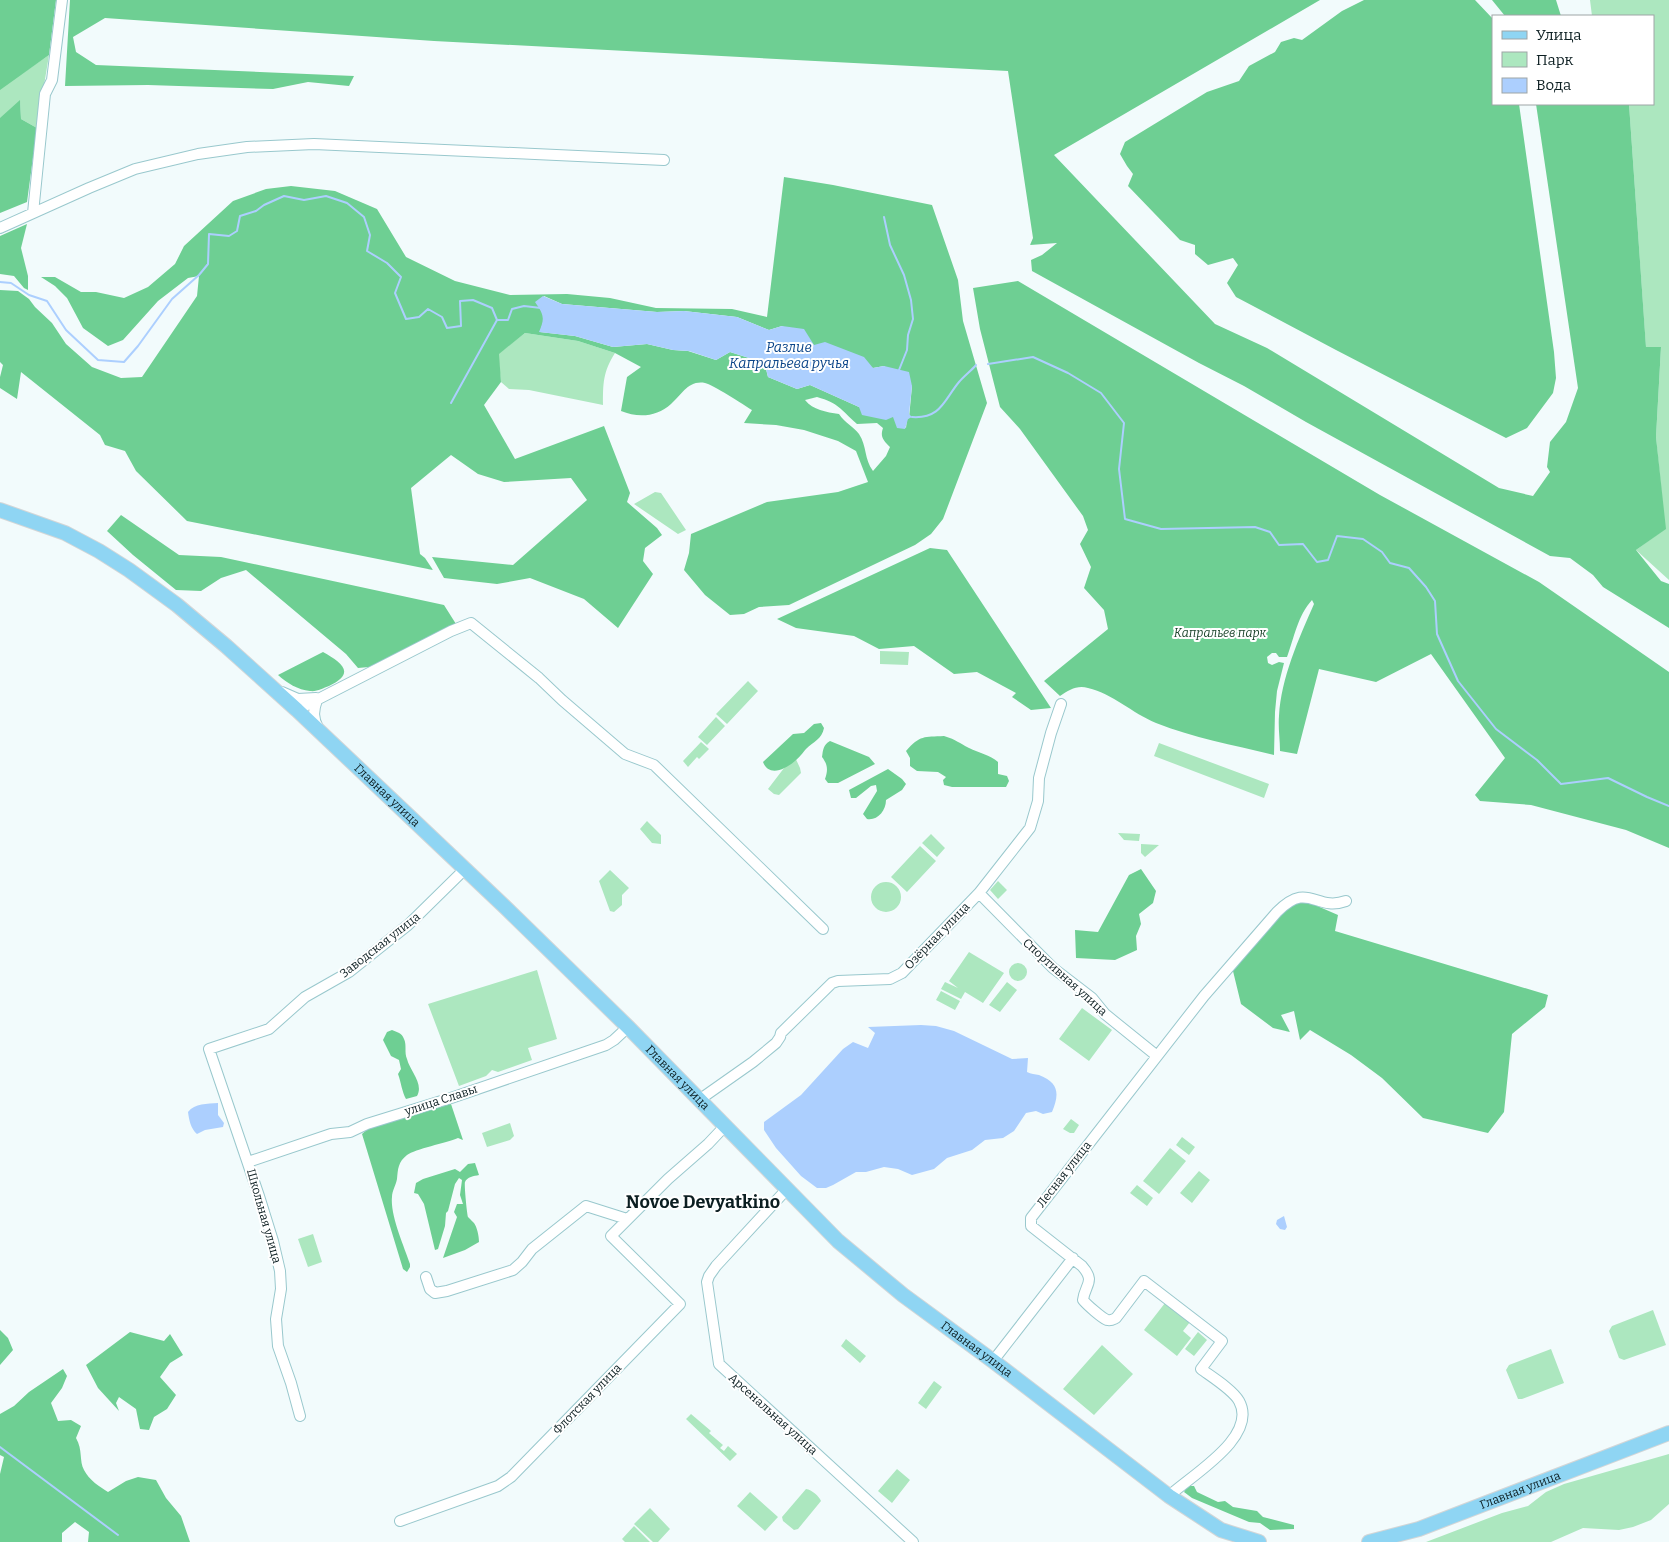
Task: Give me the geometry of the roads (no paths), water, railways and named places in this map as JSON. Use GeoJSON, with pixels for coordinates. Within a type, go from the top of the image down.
{"type":"FeatureCollection","features":[{"type":"Feature","properties":{"kind":"main road","name":"Главная улица"},"geometry":{"type":"LineString","coordinates":[[0,510],[66,533],[129,570],[177,605],[269,684],[465,869],[628,1027],[838,1241],[881,1278],[1169,1496],[1222,1530],[1259,1542]]}},
{"type":"Feature","properties":{"kind":"main road","name":"Главная улица"},"geometry":{"type":"LineString","coordinates":[[1373,1542],[1419,1528],[1669,1433]]}},
{"type":"Feature","properties":{"kind":"street"},"geometry":{"type":"LineString","coordinates":[[33,213],[45,94],[52,80],[62,0]]}},
{"type":"Feature","properties":{"kind":"street"},"geometry":{"type":"LineString","coordinates":[[0,228],[135,169],[198,154],[247,147],[314,144],[664,160]]}},
{"type":"Feature","properties":{"kind":"street"},"geometry":{"type":"LineString","coordinates":[[297,710],[451,631],[471,623],[539,678],[625,754],[654,765],[822,929]]}},
{"type":"Feature","properties":{"kind":"street"},"geometry":{"type":"LineString","coordinates":[[269,684],[298,699],[320,698]]}},
{"type":"Feature","properties":{"kind":"street"},"geometry":{"type":"LineString","coordinates":[[318,729],[313,713],[320,698]]}},
{"type":"Feature","properties":{"kind":"street","name":"Озёрная улица"},"geometry":{"type":"LineString","coordinates":[[700,1100],[776,1043],[780,1038],[781,1032],[832,983],[838,981],[890,979],[902,973],[979,894],[1026,834],[1033,822],[1038,802],[1039,778],[1061,704]]}},
{"type":"Feature","properties":{"kind":"street","name":"Заводская улица"},"geometry":{"type":"LineString","coordinates":[[209,1049],[269,1029],[306,997],[349,972],[408,925],[465,869]]}},
{"type":"Feature","properties":{"kind":"street","name":"Спортивная улица"},"geometry":{"type":"LineString","coordinates":[[979,894],[1053,968],[1092,998],[1105,1014],[1157,1056]]}},
{"type":"Feature","properties":{"kind":"street","name":"Лесная улица"},"geometry":{"type":"LineString","coordinates":[[1169,1496],[1217,1456],[1232,1440],[1240,1427],[1243,1416],[1238,1399],[1201,1369],[1222,1341],[1144,1280],[1116,1318],[1107,1320],[1086,1304],[1084,1300],[1090,1278],[1082,1266],[1031,1226],[1031,1218],[1209,990],[1283,905],[1298,897],[1338,904],[1346,901]]}},
{"type":"Feature","properties":{"kind":"street","name":"улица Славы"},"geometry":{"type":"LineString","coordinates":[[248,1162],[331,1134],[350,1132],[367,1124],[451,1098],[606,1045],[628,1027]]}},
{"type":"Feature","properties":{"kind":"street","name":"Школьная улица"},"geometry":{"type":"LineString","coordinates":[[209,1049],[248,1162],[280,1271],[276,1319],[278,1346],[300,1416]]}},
{"type":"Feature","properties":{"kind":"street"},"geometry":{"type":"LineString","coordinates":[[426,1278],[430,1289],[436,1293],[510,1271],[522,1262],[532,1249],[586,1206],[628,1218],[725,1126]]}},
{"type":"Feature","properties":{"kind":"street","name":"Арсенальная улица"},"geometry":{"type":"LineString","coordinates":[[788,1189],[708,1276],[710,1307],[718,1364],[913,1542]]}},
{"type":"Feature","properties":{"kind":"street","name":"Флотская улица"},"geometry":{"type":"LineString","coordinates":[[400,1521],[498,1486],[511,1477],[680,1304],[611,1236],[628,1218]]}},
{"type":"Feature","properties":{"kind":"street"},"geometry":{"type":"LineString","coordinates":[[993,1361],[1073,1258]]}},
{"type":"Feature","properties":{"kind":"water","name":"Разлив Капральева ручья"},"geometry":{"type":"Polygon","coordinates":[[[543,296],[562,304],[657,312],[684,311],[737,317],[769,330],[782,326],[804,329],[814,345],[825,342],[864,357],[873,368],[884,366],[909,372],[912,386],[909,414],[912,417],[908,419],[905,429],[897,428],[893,417],[886,420],[862,415],[859,407],[810,385],[797,389],[768,377],[766,369],[749,358],[730,352],[716,360],[689,351],[673,350],[647,344],[613,347],[575,336],[539,332],[543,317],[535,302],[543,296]]]}},
{"type":"Feature","properties":{"kind":"water"},"geometry":{"type":"Polygon","coordinates":[[[936,1026],[954,1031],[1012,1059],[1028,1058],[1027,1072],[1046,1078],[1056,1090],[1056,1100],[1052,1112],[1043,1114],[1036,1111],[1026,1113],[1014,1131],[1003,1138],[985,1140],[972,1150],[947,1158],[934,1169],[912,1175],[898,1169],[884,1167],[866,1172],[856,1172],[826,1188],[817,1188],[801,1176],[776,1148],[764,1130],[764,1122],[801,1095],[843,1049],[853,1042],[868,1048],[875,1033],[868,1027],[936,1026]]]}},
{"type":"Feature","properties":{"kind":"water"},"geometry":{"type":"Polygon","coordinates":[[[218,1103],[218,1115],[224,1123],[223,1127],[205,1130],[197,1134],[192,1127],[188,1112],[198,1105],[218,1103]]]}},
{"type":"Feature","properties":{"kind":"water"},"geometry":{"type":"Polygon","coordinates":[[[1284,1216],[1287,1227],[1285,1230],[1280,1229],[1276,1224],[1277,1220],[1284,1216]]]}},
{"type":"Feature","properties":{"kind":"waterway"},"geometry":{"type":"LineString","coordinates":[[0,282],[11,283],[29,295],[47,301],[66,330],[98,360],[124,362],[172,299],[199,275],[208,264],[209,234],[229,236],[237,231],[240,216],[256,211],[264,205],[284,196],[304,200],[326,196],[347,203],[364,217],[370,235],[367,251],[387,263],[401,277],[395,293],[406,319],[419,317],[428,309],[442,317],[447,328],[461,326],[460,301],[473,300],[492,308],[497,320],[508,320],[512,309],[524,306],[541,308]]}},
{"type":"Feature","properties":{"kind":"waterway"},"geometry":{"type":"LineString","coordinates":[[884,217],[890,245],[904,275],[911,300],[913,319],[908,335],[907,350],[899,370]]}},
{"type":"Feature","properties":{"kind":"waterway"},"geometry":{"type":"LineString","coordinates":[[451,403],[497,320]]}},
{"type":"Feature","properties":{"kind":"waterway"},"geometry":{"type":"LineString","coordinates":[[988,364],[1033,357],[1068,373],[1101,393],[1124,423],[1119,469],[1125,519],[1161,529],[1255,527],[1270,532],[1279,545],[1303,544],[1317,562],[1328,560],[1337,536],[1363,539],[1382,552],[1390,563],[1409,568],[1426,587],[1435,601],[1437,634],[1458,681],[1496,729],[1537,760],[1561,784],[1608,778],[1669,806]]}},
{"type":"Feature","properties":{"kind":"waterway"},"geometry":{"type":"LineString","coordinates":[[912,417],[922,417],[936,412],[959,382],[976,365]]}},
{"type":"Feature","properties":{"kind":"waterway"},"geometry":{"type":"LineString","coordinates":[[0,1447],[118,1535]]}},
{"type":"Feature","properties":{"kind":"district","name":"Novoe Devyatkino"},"geometry":{"type":"Point","coordinates":[703,1202]}},
{"type":"Feature","properties":{"kind":"park label","name":"Капральев парк"},"geometry":{"type":"Point","coordinates":[1220,633]}}]}
